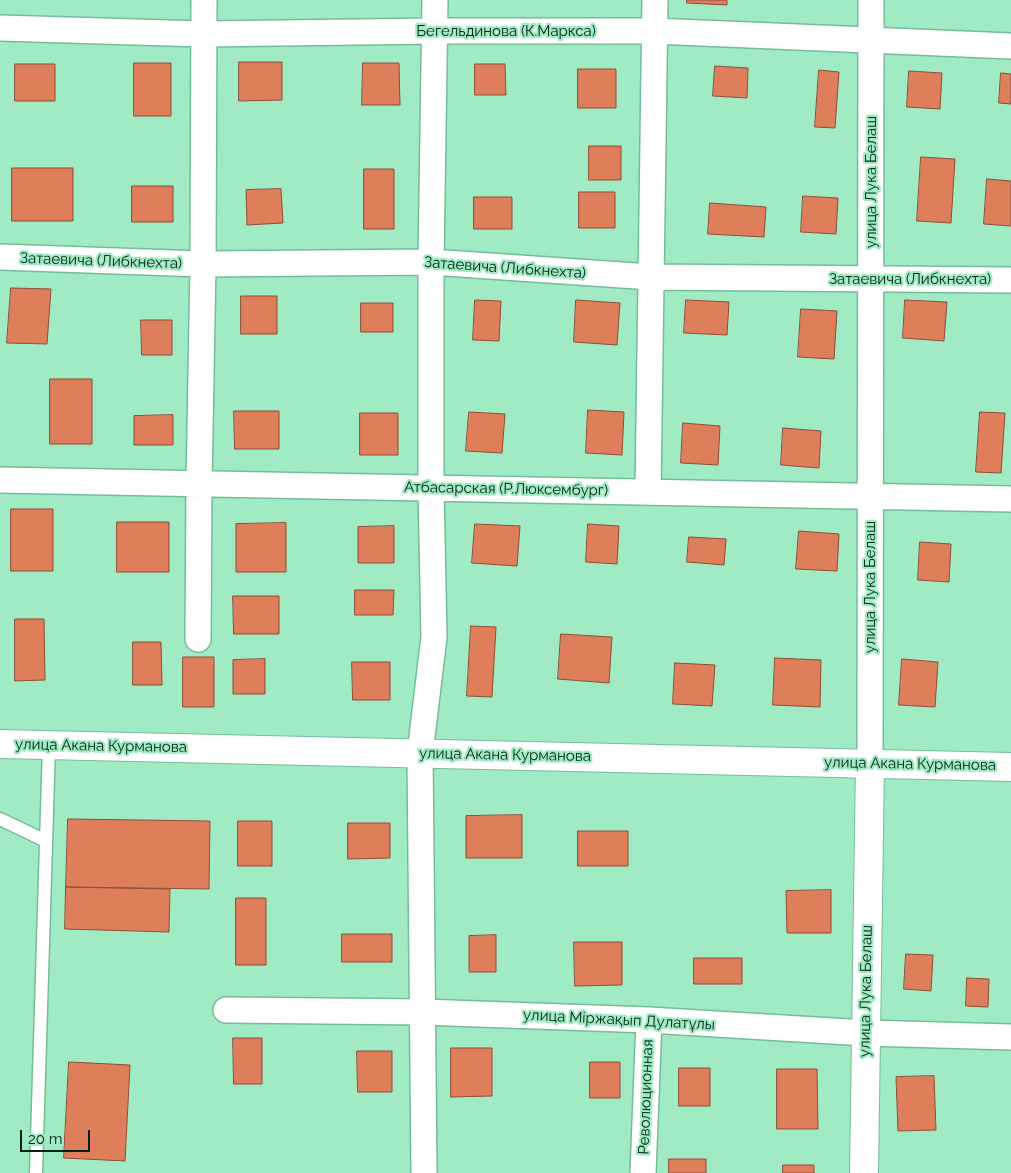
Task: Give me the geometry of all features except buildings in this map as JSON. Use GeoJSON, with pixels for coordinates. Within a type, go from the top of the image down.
{"type":"FeatureCollection","features":[{"type":"Feature","properties":{"kind":"main road","name":"улица Акана Курманова"},"geometry":{"type":"LineString","coordinates":[[0,744],[1011,766]]}},
{"type":"Feature","properties":{"kind":"main road","name":"улица Лука Белаш"},"geometry":{"type":"LineString","coordinates":[[864,1173],[870,763]]}},
{"type":"Feature","properties":{"kind":"street"},"geometry":{"type":"LineString","coordinates":[[198,639],[204,0]]}},
{"type":"Feature","properties":{"kind":"street"},"geometry":{"type":"LineString","coordinates":[[424,1173],[420,753],[434,638],[430,262],[435,0]]}},
{"type":"Feature","properties":{"kind":"street"},"geometry":{"type":"LineString","coordinates":[[648,492],[655,0]]}},
{"type":"Feature","properties":{"kind":"street","name":"улица Лука Белаш"},"geometry":{"type":"LineString","coordinates":[[870,763],[871,0]]}},
{"type":"Feature","properties":{"kind":"street","name":"Бегельдинова (К.Маркса)"},"geometry":{"type":"LineString","coordinates":[[0,28],[203,34],[434,30],[654,31],[1011,46]]}},
{"type":"Feature","properties":{"kind":"street","name":"Затаевича (Либкнехта)"},"geometry":{"type":"LineString","coordinates":[[0,257],[203,264],[430,262],[651,277],[1011,280]]}},
{"type":"Feature","properties":{"kind":"street","name":"Атбасарская (Р.Люксембург)"},"geometry":{"type":"LineString","coordinates":[[0,480],[1011,499]]}},
{"type":"Feature","properties":{"kind":"street","name":"улица Міржақып Дулатұлы"},"geometry":{"type":"LineString","coordinates":[[226,1010],[422,1012],[649,1020],[866,1033],[1011,1037]]}},
{"type":"Feature","properties":{"kind":"street","name":"Революционная"},"geometry":{"type":"LineString","coordinates":[[642,1173],[649,1020]]}},
{"type":"Feature","properties":{"kind":"lane"},"geometry":{"type":"LineString","coordinates":[[36,1173],[49,745]]}},
{"type":"Feature","properties":{"kind":"lane"},"geometry":{"type":"LineString","coordinates":[[0,819],[46,841]]}}]}
